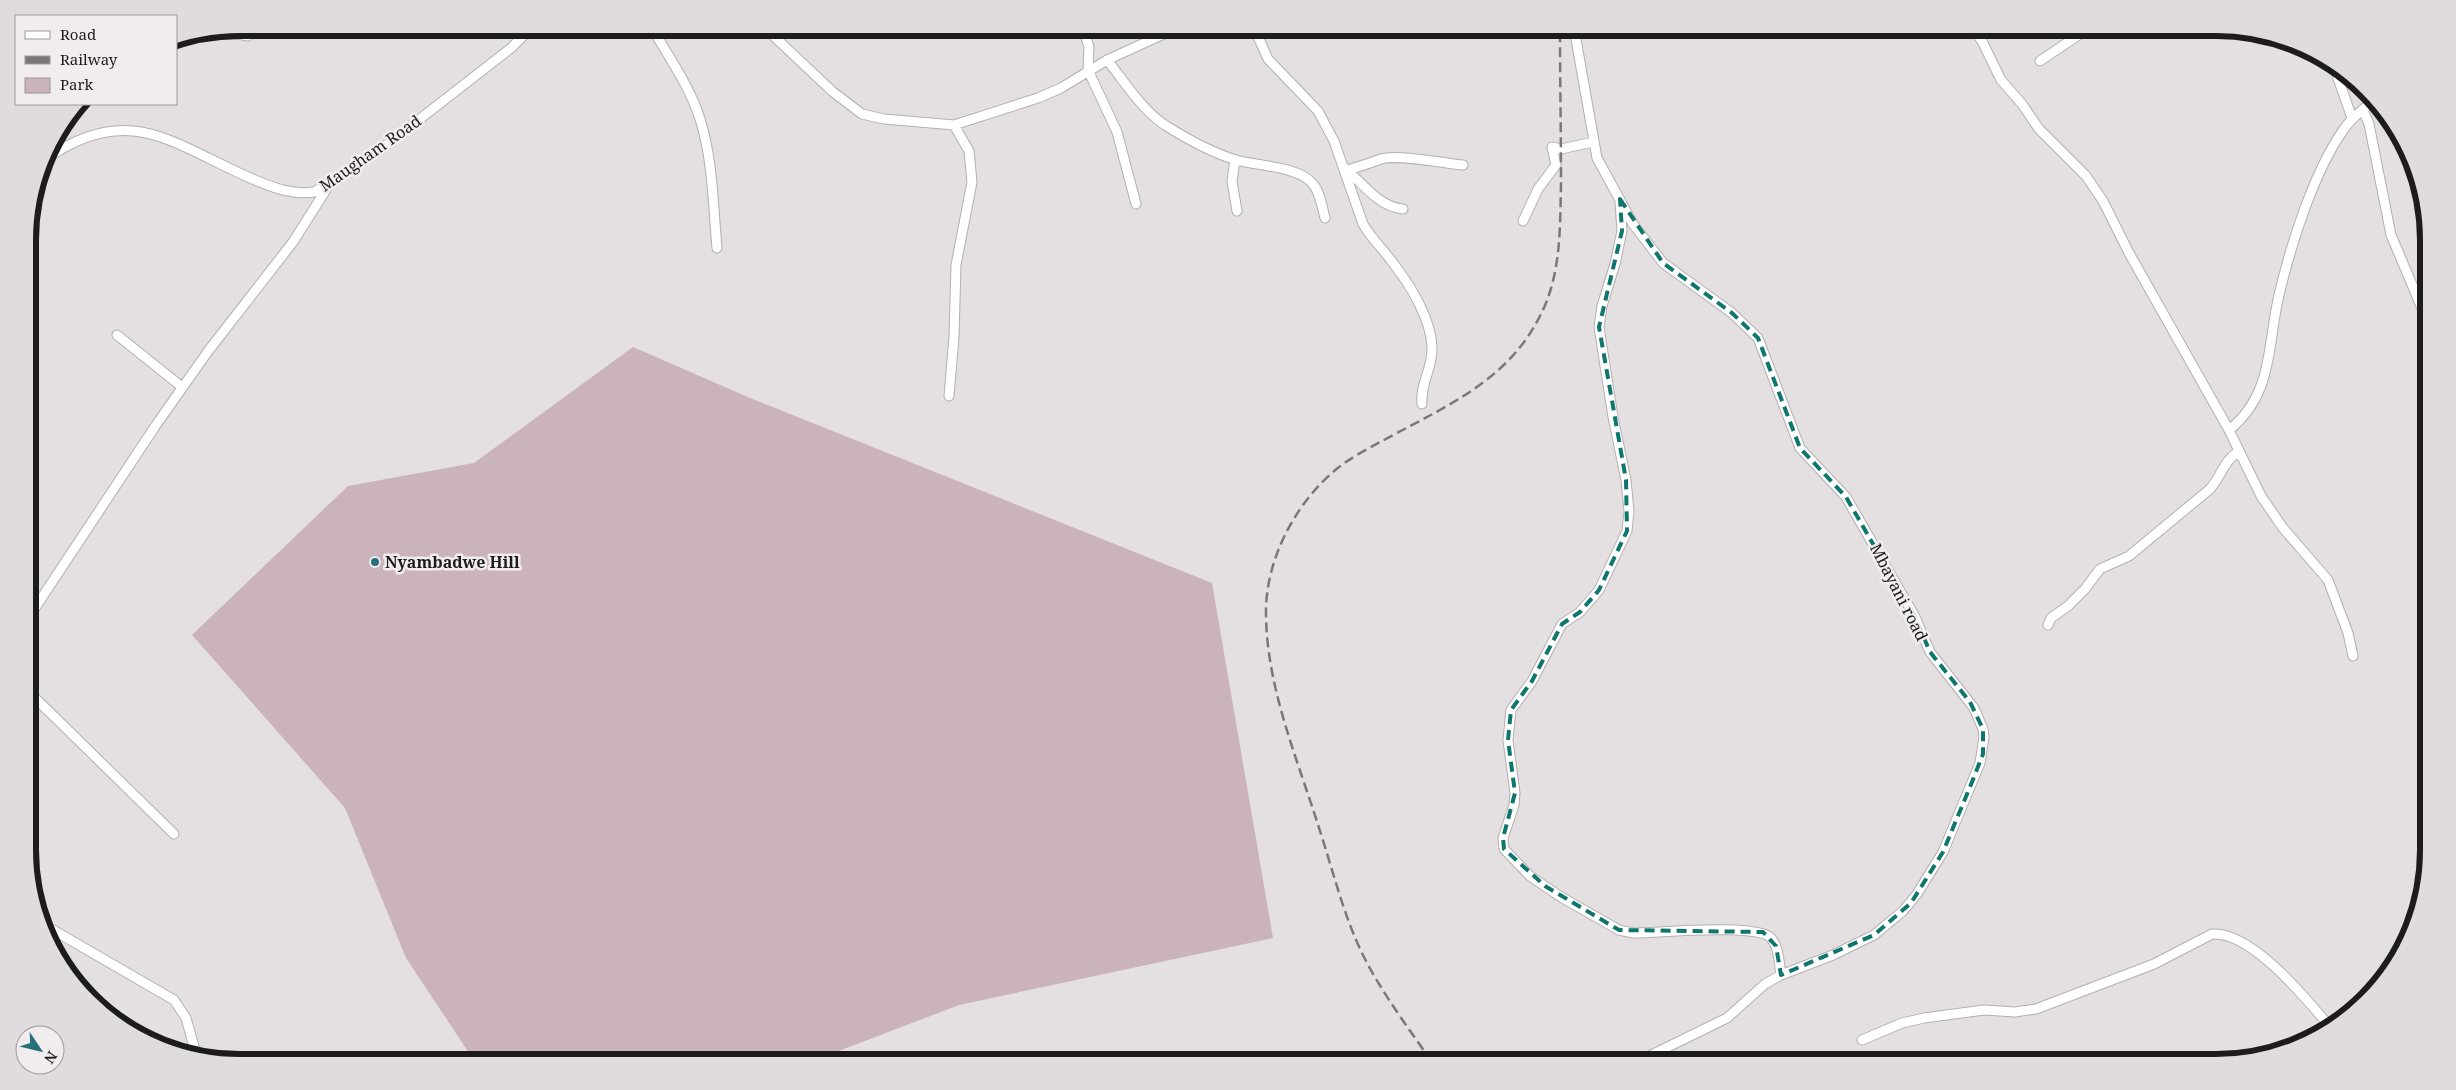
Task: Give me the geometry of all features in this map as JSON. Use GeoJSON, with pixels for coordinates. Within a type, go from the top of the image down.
{"type":"FeatureCollection","features":[{"type":"Feature","properties":{"kind":"street","name":"Maugham Road"},"geometry":{"type":"LineString","coordinates":[[56,153],[90,136],[138,131],[162,136],[236,172],[284,191],[300,194],[314,192],[330,183],[420,119],[511,48],[523,36]]}},
{"type":"Feature","properties":{"kind":"street"},"geometry":{"type":"LineString","coordinates":[[657,36],[692,98],[700,119],[711,169],[717,248]]}},
{"type":"Feature","properties":{"kind":"street"},"geometry":{"type":"LineString","coordinates":[[773,36],[839,98],[862,114],[884,119],[954,125],[1038,98],[1061,88],[1107,60],[1160,36]]}},
{"type":"Feature","properties":{"kind":"street"},"geometry":{"type":"LineString","coordinates":[[1086,36],[1089,47],[1088,70],[1117,132],[1136,204]]}},
{"type":"Feature","properties":{"kind":"street"},"geometry":{"type":"LineString","coordinates":[[1258,36],[1268,59],[1318,110],[1345,168],[1363,224],[1396,267],[1425,320],[1432,352],[1430,368],[1422,386],[1422,404]]}},
{"type":"Feature","properties":{"kind":"street","name":"Mbayani road"},"geometry":{"type":"LineString","coordinates":[[1575,36],[1596,158],[1633,224],[1663,263],[1732,313],[1758,338],[1800,448],[1807,458],[1846,497],[1915,616],[1930,652],[1970,702],[1983,729],[1983,754],[1972,782],[1943,852],[1911,903],[1874,935],[1809,966],[1781,975],[1760,988],[1727,1018],[1653,1054]]}},
{"type":"Feature","properties":{"kind":"street"},"geometry":{"type":"LineString","coordinates":[[1978,36],[2001,80],[2022,104],[2039,130],[2086,176],[2103,201],[2129,253],[2229,430],[2254,484],[2270,510],[2328,580],[2348,633],[2353,656]]}},
{"type":"Feature","properties":{"kind":"street"},"geometry":{"type":"LineString","coordinates":[[2040,61],[2077,36]]}},
{"type":"Feature","properties":{"kind":"street"},"geometry":{"type":"LineString","coordinates":[[1107,60],[1161,123],[1202,146],[1235,160],[1284,169],[1309,180],[1317,192],[1325,218]]}},
{"type":"Feature","properties":{"kind":"street"},"geometry":{"type":"LineString","coordinates":[[2336,76],[2352,118]]}},
{"type":"Feature","properties":{"kind":"street"},"geometry":{"type":"LineString","coordinates":[[2229,430],[2245,413],[2262,389],[2278,297],[2300,225],[2327,158],[2352,118],[2368,105]]}},
{"type":"Feature","properties":{"kind":"street"},"geometry":{"type":"LineString","coordinates":[[2363,110],[2369,124],[2391,235],[2420,301]]}},
{"type":"Feature","properties":{"kind":"street"},"geometry":{"type":"LineString","coordinates":[[949,396],[954,337],[956,265],[972,182],[969,151],[954,125]]}},
{"type":"Feature","properties":{"kind":"street"},"geometry":{"type":"LineString","coordinates":[[1523,221],[1538,190],[1556,164],[1552,147],[1561,149],[1593,142]]}},
{"type":"Feature","properties":{"kind":"street"},"geometry":{"type":"LineString","coordinates":[[1345,168],[1371,164],[1381,159],[1396,158],[1463,165]]}},
{"type":"Feature","properties":{"kind":"street"},"geometry":{"type":"LineString","coordinates":[[1235,160],[1232,181],[1237,211]]}},
{"type":"Feature","properties":{"kind":"street"},"geometry":{"type":"LineString","coordinates":[[1345,168],[1379,199],[1395,208],[1403,209]]}},
{"type":"Feature","properties":{"kind":"street"},"geometry":{"type":"LineString","coordinates":[[36,606],[182,387],[293,242],[330,183]]}},
{"type":"Feature","properties":{"kind":"street"},"geometry":{"type":"LineString","coordinates":[[1620,199],[1622,231],[1615,264],[1601,311],[1599,327],[1613,417],[1626,480],[1630,511],[1627,530],[1599,590],[1580,612],[1562,624],[1532,682],[1510,710],[1508,740],[1515,793],[1503,838],[1504,849],[1530,876],[1619,930],[1633,933],[1718,930],[1763,932],[1776,946],[1781,975]]}},
{"type":"Feature","properties":{"kind":"street"},"geometry":{"type":"LineString","coordinates":[[117,335],[182,387]]}},
{"type":"Feature","properties":{"kind":"street"},"geometry":{"type":"LineString","coordinates":[[2048,625],[2051,618],[2068,606],[2085,589],[2100,569],[2129,556],[2210,489],[2220,478],[2230,457],[2240,452]]}},
{"type":"Feature","properties":{"kind":"street"},"geometry":{"type":"LineString","coordinates":[[36,699],[174,834]]}},
{"type":"Feature","properties":{"kind":"street"},"geometry":{"type":"LineString","coordinates":[[53,930],[174,1000],[186,1018],[195,1049]]}},
{"type":"Feature","properties":{"kind":"street"},"geometry":{"type":"LineString","coordinates":[[1862,1040],[1902,1023],[1924,1018],[1984,1010],[2015,1012],[2036,1009],[2154,964],[2212,934],[2222,933],[2263,956],[2287,976],[2325,1021]]}},
{"type":"Feature","properties":{"kind":"highlighted area"},"geometry":{"type":"Polygon","coordinates":[[[1620,199],[1663,263],[1732,313],[1758,338],[1800,448],[1846,497],[1915,617],[1930,652],[1970,702],[1983,729],[1983,754],[1972,782],[1943,852],[1911,903],[1874,935],[1781,975],[1776,946],[1763,932],[1619,930],[1545,886],[1504,849],[1503,838],[1515,793],[1508,740],[1511,710],[1532,681],[1562,624],[1580,612],[1599,590],[1627,531],[1626,480],[1599,327],[1622,231],[1620,199]]]}},
{"type":"Feature","properties":{"kind":"green space"},"geometry":{"type":"Polygon","coordinates":[[[633,347],[750,398],[1212,583],[1273,938],[959,1005],[831,1054],[470,1054],[406,958],[345,808],[192,635],[348,486],[474,463],[633,347]]]}},
{"type":"Feature","properties":{"kind":"railway"},"geometry":{"type":"LineString","coordinates":[[1426,1054],[1373,974],[1346,914],[1284,722],[1277,694],[1267,637],[1266,609],[1268,590],[1278,552],[1286,534],[1295,516],[1319,485],[1351,459],[1456,401],[1478,386],[1499,370],[1517,351],[1533,329],[1551,289],[1559,245],[1561,184],[1560,36]]}},
{"type":"Feature","properties":{"kind":"place","name":"Nyambadwe Hill"},"geometry":{"type":"Point","coordinates":[375,562]}}]}
